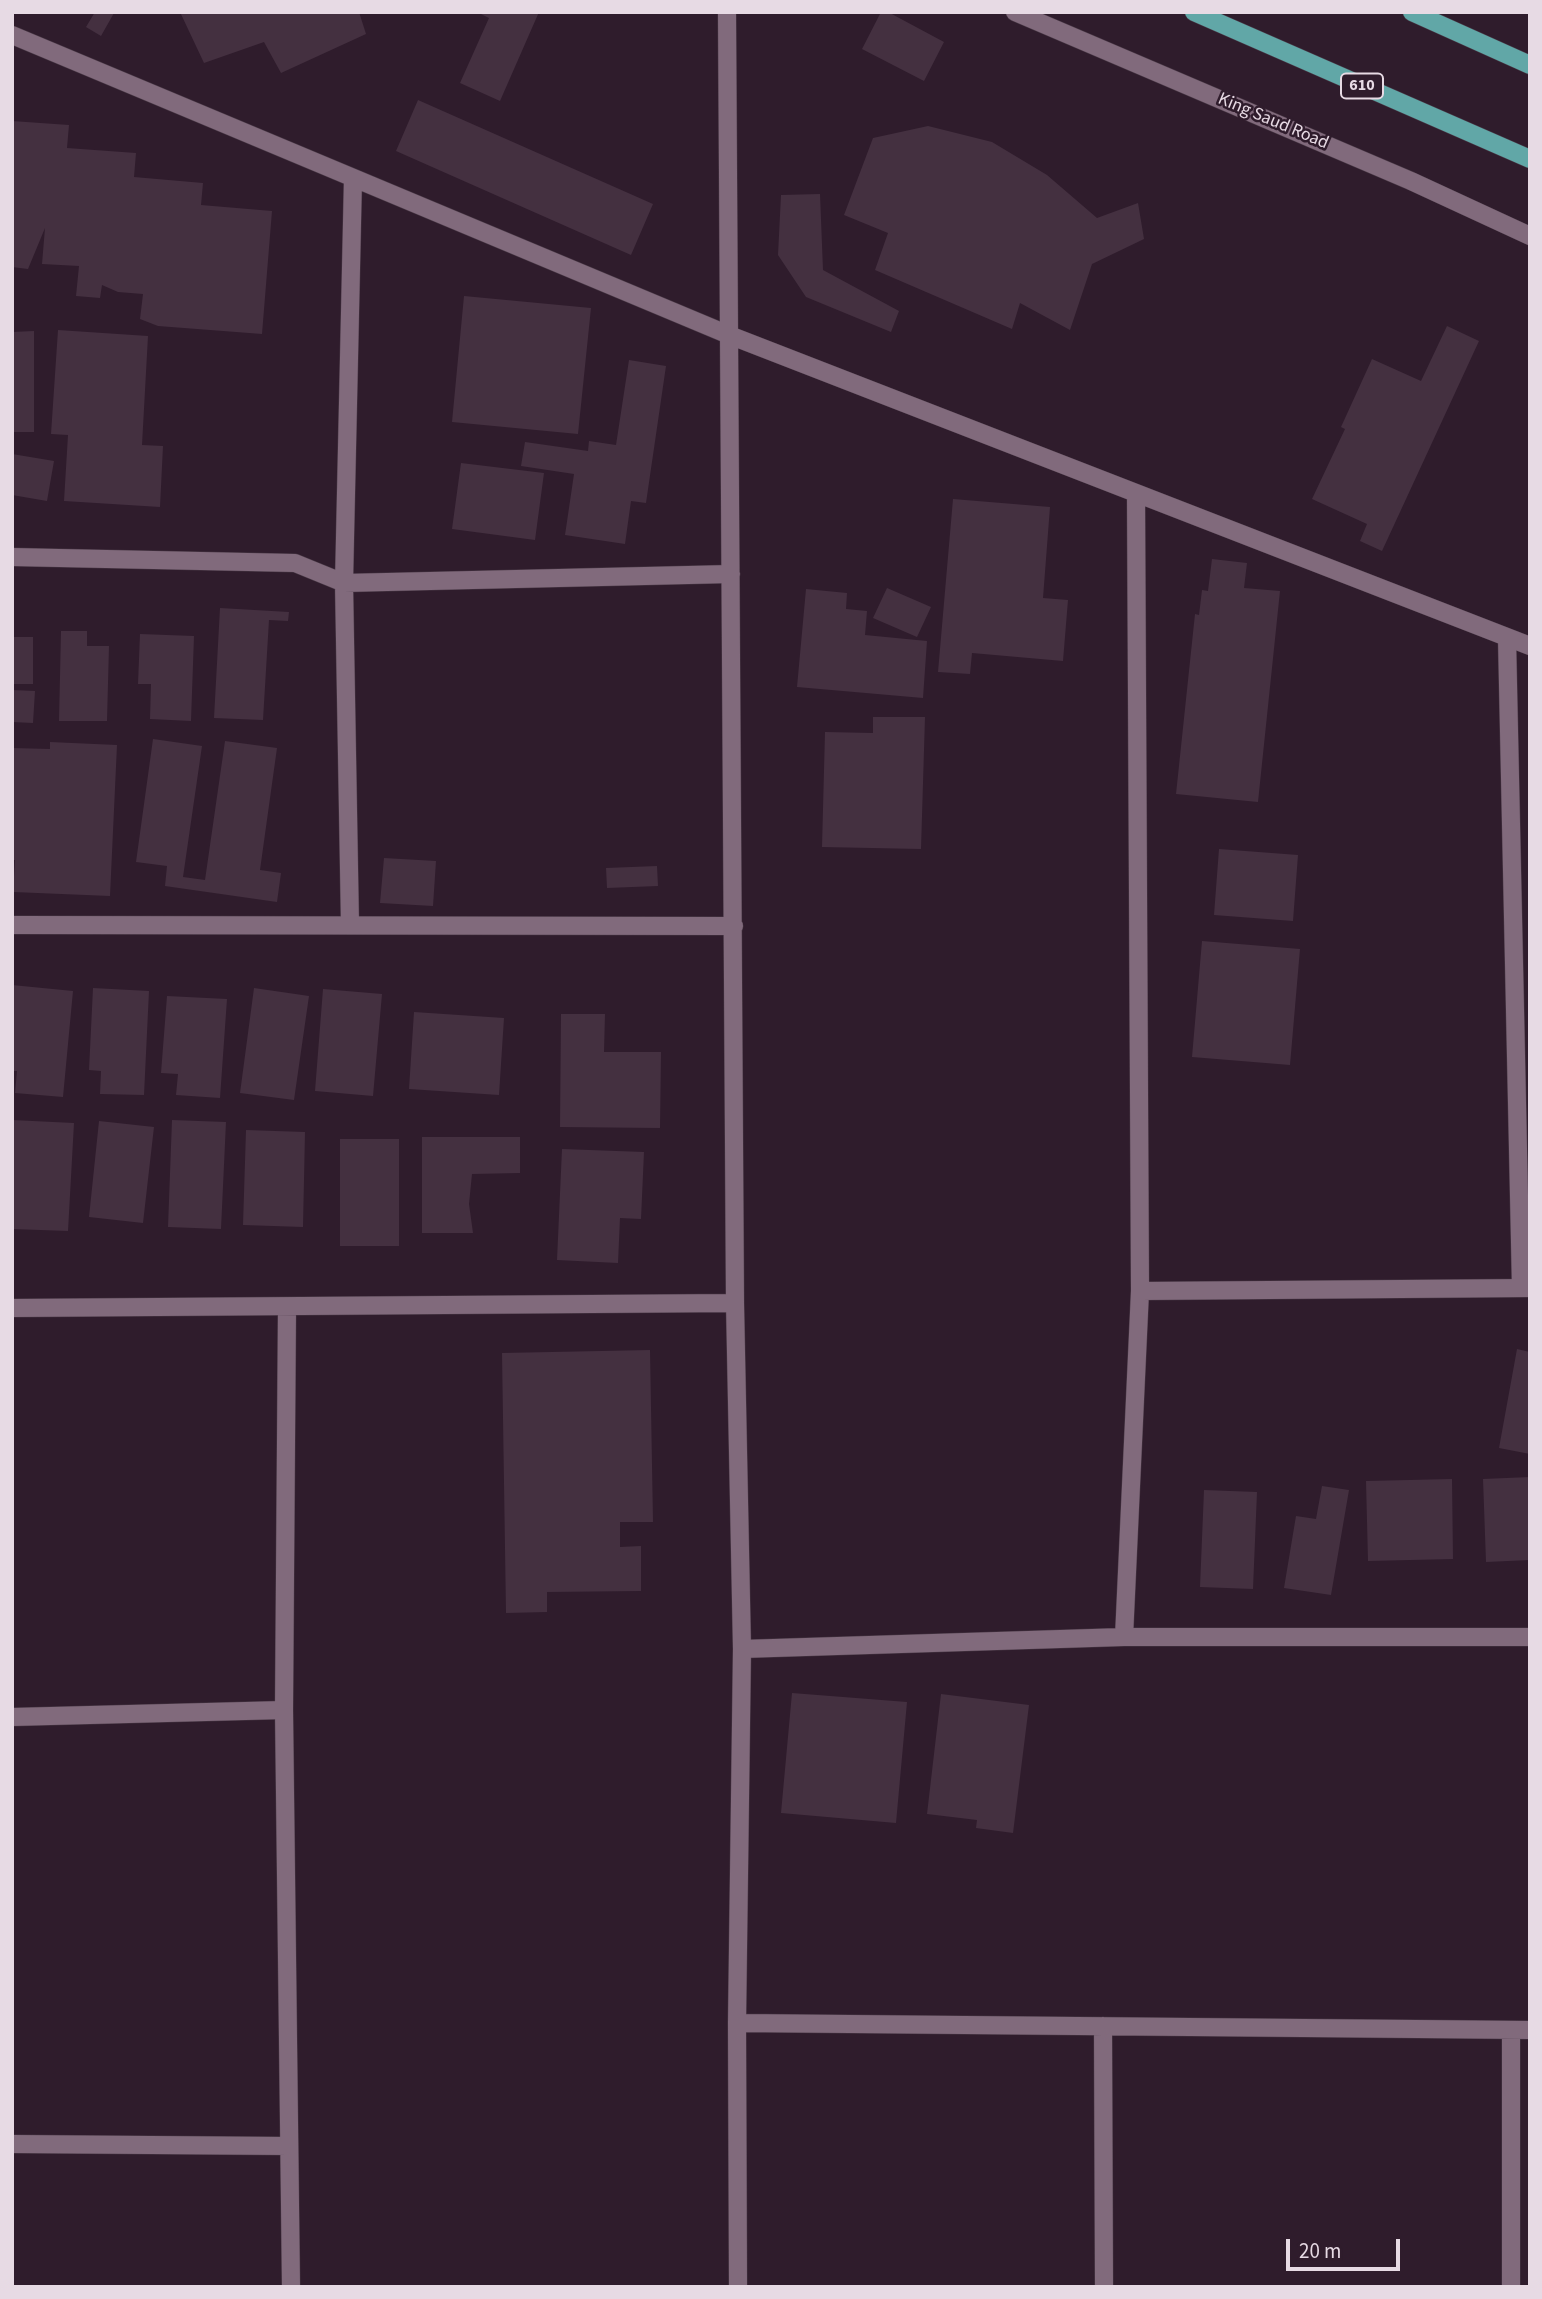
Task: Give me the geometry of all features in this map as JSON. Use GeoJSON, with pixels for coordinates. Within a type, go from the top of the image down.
{"type":"FeatureCollection","features":[{"type":"Feature","properties":{"kind":"main road","name":"610"},"geometry":{"type":"LineString","coordinates":[[1195,12],[1530,159]]}},
{"type":"Feature","properties":{"kind":"main road"},"geometry":{"type":"LineString","coordinates":[[1412,12],[1530,65]]}},
{"type":"Feature","properties":{"kind":"street"},"geometry":{"type":"LineString","coordinates":[[727,12],[735,1303],[742,1649],[737,2023],[738,2287]]}},
{"type":"Feature","properties":{"kind":"street","name":"King Saud Road"},"geometry":{"type":"LineString","coordinates":[[1015,12],[1411,181],[1530,236]]}},
{"type":"Feature","properties":{"kind":"street"},"geometry":{"type":"LineString","coordinates":[[12,35],[729,335],[1530,646]]}},
{"type":"Feature","properties":{"kind":"street"},"geometry":{"type":"LineString","coordinates":[[350,925],[344,583],[353,178]]}},
{"type":"Feature","properties":{"kind":"street"},"geometry":{"type":"LineString","coordinates":[[1124,1637],[1140,1291],[1136,493]]}},
{"type":"Feature","properties":{"kind":"street"},"geometry":{"type":"LineString","coordinates":[[12,557],[295,563],[344,583],[731,574]]}},
{"type":"Feature","properties":{"kind":"street"},"geometry":{"type":"LineString","coordinates":[[1140,1291],[1525,1288],[1507,638]]}},
{"type":"Feature","properties":{"kind":"street"},"geometry":{"type":"LineString","coordinates":[[12,925],[734,926]]}},
{"type":"Feature","properties":{"kind":"street"},"geometry":{"type":"LineString","coordinates":[[12,1308],[735,1303]]}},
{"type":"Feature","properties":{"kind":"street"},"geometry":{"type":"LineString","coordinates":[[287,1308],[284,1710],[291,2287]]}},
{"type":"Feature","properties":{"kind":"street"},"geometry":{"type":"LineString","coordinates":[[742,1649],[1124,1637],[1530,1637]]}},
{"type":"Feature","properties":{"kind":"street"},"geometry":{"type":"LineString","coordinates":[[12,1717],[284,1710]]}},
{"type":"Feature","properties":{"kind":"street"},"geometry":{"type":"LineString","coordinates":[[737,2023],[1530,2030]]}},
{"type":"Feature","properties":{"kind":"street"},"geometry":{"type":"LineString","coordinates":[[1103,2026],[1104,2287]]}},
{"type":"Feature","properties":{"kind":"street"},"geometry":{"type":"LineString","coordinates":[[1511,2030],[1511,2287]]}},
{"type":"Feature","properties":{"kind":"street"},"geometry":{"type":"LineString","coordinates":[[12,2144],[289,2146]]}},
{"type":"Feature","properties":{"kind":"building"},"geometry":{"type":"Polygon","coordinates":[[[95,12],[114,13],[101,36],[86,27],[95,12]]]}},
{"type":"Feature","properties":{"kind":"building"},"geometry":{"type":"Polygon","coordinates":[[[180,12],[359,12],[366,34],[281,73],[264,42],[204,63],[180,12]]]}},
{"type":"Feature","properties":{"kind":"building"},"geometry":{"type":"Polygon","coordinates":[[[477,12],[539,12],[500,101],[460,83],[489,18],[477,12]]]}},
{"type":"Feature","properties":{"kind":"building"},"geometry":{"type":"Polygon","coordinates":[[[881,12],[888,12],[944,42],[924,81],[862,49],[881,12]]]}},
{"type":"Feature","properties":{"kind":"building"},"geometry":{"type":"Polygon","coordinates":[[[418,100],[653,204],[631,255],[396,151],[418,100]]]}},
{"type":"Feature","properties":{"kind":"building"},"geometry":{"type":"Polygon","coordinates":[[[12,121],[69,125],[67,148],[136,153],[134,177],[203,183],[201,205],[272,211],[262,334],[158,326],[140,319],[143,294],[118,292],[102,285],[100,298],[76,296],[79,266],[42,264],[45,228],[28,269],[12,267],[12,121]]]}},
{"type":"Feature","properties":{"kind":"building"},"geometry":{"type":"Polygon","coordinates":[[[928,126],[992,142],[1047,175],[1097,218],[1138,203],[1144,239],[1092,264],[1070,330],[1020,303],[1012,329],[875,270],[888,233],[844,215],[873,138],[928,126]]]}},
{"type":"Feature","properties":{"kind":"building"},"geometry":{"type":"Polygon","coordinates":[[[820,194],[823,270],[899,311],[891,332],[806,297],[778,255],[781,195],[820,194]]]}},
{"type":"Feature","properties":{"kind":"building"},"geometry":{"type":"Polygon","coordinates":[[[464,296],[591,308],[578,434],[452,422],[464,296]]]}},
{"type":"Feature","properties":{"kind":"building"},"geometry":{"type":"Polygon","coordinates":[[[1447,326],[1479,341],[1382,551],[1360,541],[1367,524],[1312,499],[1345,429],[1341,427],[1372,359],[1421,381],[1447,326]]]}},
{"type":"Feature","properties":{"kind":"building"},"geometry":{"type":"Polygon","coordinates":[[[58,330],[148,336],[142,445],[163,446],[160,507],[64,501],[68,435],[51,434],[58,330]]]}},
{"type":"Feature","properties":{"kind":"building"},"geometry":{"type":"Polygon","coordinates":[[[34,331],[34,432],[12,432],[12,332],[34,331]]]}},
{"type":"Feature","properties":{"kind":"building"},"geometry":{"type":"Polygon","coordinates":[[[629,360],[666,366],[646,503],[631,501],[625,544],[565,535],[574,474],[521,466],[525,442],[588,451],[589,441],[616,445],[629,360]]]}},
{"type":"Feature","properties":{"kind":"building"},"geometry":{"type":"Polygon","coordinates":[[[12,454],[54,461],[47,501],[12,495],[12,454]]]}},
{"type":"Feature","properties":{"kind":"building"},"geometry":{"type":"Polygon","coordinates":[[[461,463],[544,473],[535,540],[452,529],[461,463]]]}},
{"type":"Feature","properties":{"kind":"building"},"geometry":{"type":"Polygon","coordinates":[[[953,499],[1050,507],[1043,598],[1068,600],[1063,661],[972,653],[970,674],[938,672],[953,499]]]}},
{"type":"Feature","properties":{"kind":"building"},"geometry":{"type":"Polygon","coordinates":[[[1212,559],[1247,563],[1244,588],[1280,591],[1258,802],[1176,794],[1195,614],[1199,615],[1202,590],[1208,591],[1212,559]]]}},
{"type":"Feature","properties":{"kind":"building"},"geometry":{"type":"Polygon","coordinates":[[[887,588],[931,607],[917,637],[873,618],[887,588]]]}},
{"type":"Feature","properties":{"kind":"building"},"geometry":{"type":"Polygon","coordinates":[[[806,589],[847,593],[846,609],[867,611],[865,635],[927,641],[923,698],[797,687],[806,589]]]}},
{"type":"Feature","properties":{"kind":"building"},"geometry":{"type":"Polygon","coordinates":[[[220,608],[289,612],[288,621],[269,620],[263,720],[214,718],[220,608]]]}},
{"type":"Feature","properties":{"kind":"building"},"geometry":{"type":"Polygon","coordinates":[[[61,631],[87,631],[87,646],[109,646],[107,721],[59,721],[61,631]]]}},
{"type":"Feature","properties":{"kind":"building"},"geometry":{"type":"Polygon","coordinates":[[[140,634],[194,636],[191,721],[150,719],[151,684],[138,684],[140,634]]]}},
{"type":"Feature","properties":{"kind":"building"},"geometry":{"type":"Polygon","coordinates":[[[12,637],[33,637],[33,684],[12,684],[12,637]]]}},
{"type":"Feature","properties":{"kind":"building"},"geometry":{"type":"Polygon","coordinates":[[[12,690],[35,691],[33,723],[12,722],[12,690]]]}},
{"type":"Feature","properties":{"kind":"building"},"geometry":{"type":"Polygon","coordinates":[[[873,717],[925,717],[921,849],[822,847],[825,732],[873,733],[873,717]]]}},
{"type":"Feature","properties":{"kind":"building"},"geometry":{"type":"Polygon","coordinates":[[[153,739],[202,746],[183,877],[205,880],[225,741],[277,748],[260,870],[281,873],[277,902],[165,886],[167,866],[136,862],[153,739]]]}},
{"type":"Feature","properties":{"kind":"building"},"geometry":{"type":"Polygon","coordinates":[[[50,742],[117,745],[110,896],[13,892],[15,860],[12,860],[12,748],[50,749],[50,742]]]}},
{"type":"Feature","properties":{"kind":"building"},"geometry":{"type":"Polygon","coordinates":[[[1219,849],[1298,855],[1293,921],[1214,915],[1219,849]]]}},
{"type":"Feature","properties":{"kind":"building"},"geometry":{"type":"Polygon","coordinates":[[[384,858],[436,861],[433,906],[380,903],[384,858]]]}},
{"type":"Feature","properties":{"kind":"building"},"geometry":{"type":"Polygon","coordinates":[[[657,866],[658,886],[607,888],[606,868],[657,866]]]}},
{"type":"Feature","properties":{"kind":"building"},"geometry":{"type":"Polygon","coordinates":[[[1202,941],[1300,949],[1290,1065],[1192,1057],[1202,941]]]}},
{"type":"Feature","properties":{"kind":"building"},"geometry":{"type":"Polygon","coordinates":[[[12,985],[73,991],[63,1097],[15,1093],[17,1071],[12,1071],[12,985]]]}},
{"type":"Feature","properties":{"kind":"building"},"geometry":{"type":"Polygon","coordinates":[[[93,988],[149,991],[144,1095],[100,1094],[101,1071],[89,1070],[93,988]]]}},
{"type":"Feature","properties":{"kind":"building"},"geometry":{"type":"Polygon","coordinates":[[[254,988],[309,996],[294,1100],[240,1093],[254,988]]]}},
{"type":"Feature","properties":{"kind":"building"},"geometry":{"type":"Polygon","coordinates":[[[323,989],[382,994],[373,1096],[315,1091],[323,989]]]}},
{"type":"Feature","properties":{"kind":"building"},"geometry":{"type":"Polygon","coordinates":[[[167,996],[227,999],[220,1098],[176,1095],[178,1074],[161,1073],[167,996]]]}},
{"type":"Feature","properties":{"kind":"building"},"geometry":{"type":"Polygon","coordinates":[[[414,1012],[504,1018],[499,1095],[409,1089],[414,1012]]]}},
{"type":"Feature","properties":{"kind":"building"},"geometry":{"type":"Polygon","coordinates":[[[561,1014],[605,1014],[604,1052],[661,1052],[660,1128],[560,1127],[561,1014]]]}},
{"type":"Feature","properties":{"kind":"building"},"geometry":{"type":"Polygon","coordinates":[[[12,1120],[74,1123],[68,1231],[12,1229],[12,1120]]]}},
{"type":"Feature","properties":{"kind":"building"},"geometry":{"type":"Polygon","coordinates":[[[172,1120],[226,1122],[221,1229],[168,1227],[172,1120]]]}},
{"type":"Feature","properties":{"kind":"building"},"geometry":{"type":"Polygon","coordinates":[[[99,1121],[154,1127],[143,1223],[89,1217],[99,1121]]]}},
{"type":"Feature","properties":{"kind":"building"},"geometry":{"type":"Polygon","coordinates":[[[246,1130],[305,1132],[303,1227],[243,1225],[246,1130]]]}},
{"type":"Feature","properties":{"kind":"building"},"geometry":{"type":"Polygon","coordinates":[[[422,1137],[520,1137],[520,1173],[472,1174],[469,1204],[473,1233],[422,1233],[422,1137]]]}},
{"type":"Feature","properties":{"kind":"building"},"geometry":{"type":"Polygon","coordinates":[[[340,1139],[399,1139],[399,1246],[340,1246],[340,1139]]]}},
{"type":"Feature","properties":{"kind":"building"},"geometry":{"type":"Polygon","coordinates":[[[562,1149],[644,1152],[641,1219],[620,1218],[618,1263],[557,1260],[562,1149]]]}},
{"type":"Feature","properties":{"kind":"building"},"geometry":{"type":"Polygon","coordinates":[[[1517,1349],[1530,1352],[1530,1454],[1499,1448],[1517,1349]]]}},
{"type":"Feature","properties":{"kind":"building"},"geometry":{"type":"Polygon","coordinates":[[[650,1350],[653,1522],[620,1522],[620,1547],[641,1546],[641,1591],[547,1592],[547,1612],[506,1613],[502,1353],[650,1350]]]}},
{"type":"Feature","properties":{"kind":"building"},"geometry":{"type":"Polygon","coordinates":[[[1530,1477],[1530,1560],[1486,1562],[1483,1479],[1530,1477]]]}},
{"type":"Feature","properties":{"kind":"building"},"geometry":{"type":"Polygon","coordinates":[[[1452,1479],[1453,1559],[1368,1561],[1366,1481],[1452,1479]]]}},
{"type":"Feature","properties":{"kind":"building"},"geometry":{"type":"Polygon","coordinates":[[[1322,1486],[1349,1490],[1331,1595],[1284,1588],[1296,1516],[1316,1519],[1322,1486]]]}},
{"type":"Feature","properties":{"kind":"building"},"geometry":{"type":"Polygon","coordinates":[[[1204,1490],[1257,1492],[1253,1589],[1200,1587],[1204,1490]]]}},
{"type":"Feature","properties":{"kind":"building"},"geometry":{"type":"Polygon","coordinates":[[[792,1693],[907,1702],[896,1823],[781,1813],[792,1693]]]}},
{"type":"Feature","properties":{"kind":"building"},"geometry":{"type":"Polygon","coordinates":[[[941,1694],[1029,1705],[1013,1833],[976,1828],[977,1820],[927,1814],[941,1694]]]}}]}
